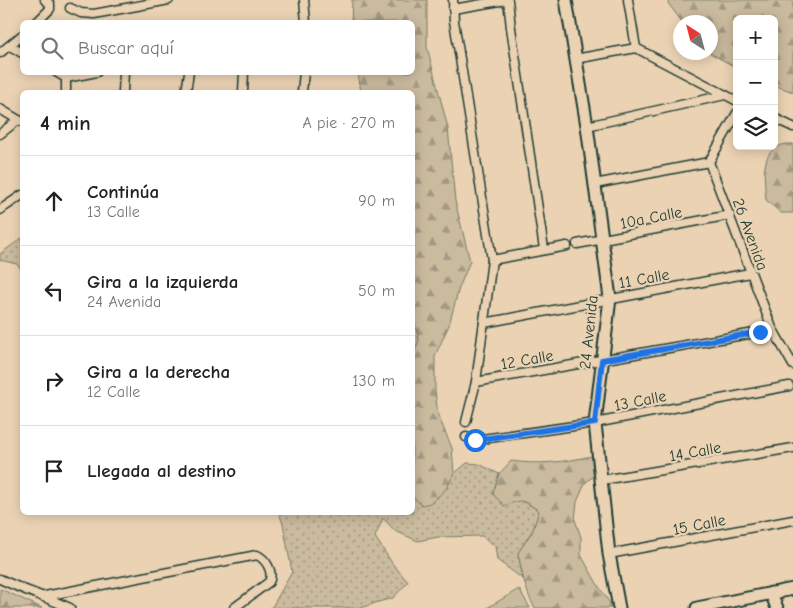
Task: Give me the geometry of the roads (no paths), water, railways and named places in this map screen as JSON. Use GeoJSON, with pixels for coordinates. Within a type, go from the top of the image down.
{"type":"FeatureCollection","features":[{"type":"Feature","properties":{"kind":"main road","name":"24 Avenida"},"geometry":{"type":"LineString","coordinates":[[566,0],[587,126],[610,298],[595,423],[609,554],[618,608]]}},
{"type":"Feature","properties":{"kind":"main road"},"geometry":{"type":"LineString","coordinates":[[697,608],[793,589]]}},
{"type":"Feature","properties":{"kind":"main road"},"geometry":{"type":"LineString","coordinates":[[771,593],[777,608]]}},
{"type":"Feature","properties":{"kind":"street"},"geometry":{"type":"LineString","coordinates":[[38,20],[50,9],[50,4],[46,0]]}},
{"type":"Feature","properties":{"kind":"street"},"geometry":{"type":"LineString","coordinates":[[70,8],[81,13],[94,14],[169,0]]}},
{"type":"Feature","properties":{"kind":"street"},"geometry":{"type":"LineString","coordinates":[[304,0],[306,20]]}},
{"type":"Feature","properties":{"kind":"street"},"geometry":{"type":"LineString","coordinates":[[454,0],[453,9],[492,260],[476,382],[466,422]]}},
{"type":"Feature","properties":{"kind":"street"},"geometry":{"type":"LineString","coordinates":[[453,9],[507,0],[544,249]]}},
{"type":"Feature","properties":{"kind":"street"},"geometry":{"type":"LineString","coordinates":[[628,0],[636,48]]}},
{"type":"Feature","properties":{"kind":"street"},"geometry":{"type":"LineString","coordinates":[[0,53],[20,37]]}},
{"type":"Feature","properties":{"kind":"street"},"geometry":{"type":"LineString","coordinates":[[10,46],[20,52]]}},
{"type":"Feature","properties":{"kind":"street"},"geometry":{"type":"LineString","coordinates":[[575,60],[636,48],[733,99]]}},
{"type":"Feature","properties":{"kind":"street"},"geometry":{"type":"LineString","coordinates":[[61,75],[66,78],[82,75]]}},
{"type":"Feature","properties":{"kind":"street"},"geometry":{"type":"LineString","coordinates":[[123,90],[124,75]]}},
{"type":"Feature","properties":{"kind":"street"},"geometry":{"type":"LineString","coordinates":[[186,90],[189,75]]}},
{"type":"Feature","properties":{"kind":"street"},"geometry":{"type":"LineString","coordinates":[[243,90],[244,75]]}},
{"type":"Feature","properties":{"kind":"street"},"geometry":{"type":"LineString","coordinates":[[302,90],[304,75]]}},
{"type":"Feature","properties":{"kind":"street"},"geometry":{"type":"LineString","coordinates":[[66,78],[66,90]]}},
{"type":"Feature","properties":{"kind":"street"},"geometry":{"type":"LineString","coordinates":[[587,126],[725,95]]}},
{"type":"Feature","properties":{"kind":"street"},"geometry":{"type":"LineString","coordinates":[[0,109],[20,121],[0,134]]}},
{"type":"Feature","properties":{"kind":"street"},"geometry":{"type":"LineString","coordinates":[[595,184],[709,162],[733,119]]}},
{"type":"Feature","properties":{"kind":"street"},"geometry":{"type":"LineString","coordinates":[[778,120],[793,127]]}},
{"type":"Feature","properties":{"kind":"street","name":"26 Avenida"},"geometry":{"type":"LineString","coordinates":[[709,162],[772,328],[793,365]]}},
{"type":"Feature","properties":{"kind":"street"},"geometry":{"type":"LineString","coordinates":[[0,210],[20,196]]}},
{"type":"Feature","properties":{"kind":"street","name":"10a Calle"},"geometry":{"type":"LineString","coordinates":[[577,244],[730,215]]}},
{"type":"Feature","properties":{"kind":"street"},"geometry":{"type":"LineString","coordinates":[[492,260],[567,246]]}},
{"type":"Feature","properties":{"kind":"street","name":"11 Calle"},"geometry":{"type":"LineString","coordinates":[[484,323],[750,273]]}},
{"type":"Feature","properties":{"kind":"street","name":"12 Calle"},"geometry":{"type":"LineString","coordinates":[[476,382],[760,332]]}},
{"type":"Feature","properties":{"kind":"street","name":"13 Calle"},"geometry":{"type":"LineString","coordinates":[[466,437],[475,440],[595,423],[789,386]]}},
{"type":"Feature","properties":{"kind":"street","name":"14 Calle"},"geometry":{"type":"LineString","coordinates":[[602,480],[793,448]]}},
{"type":"Feature","properties":{"kind":"street","name":"15 Calle"},"geometry":{"type":"LineString","coordinates":[[609,554],[793,520]]}},
{"type":"Feature","properties":{"kind":"street"},"geometry":{"type":"LineString","coordinates":[[45,596],[256,555],[261,557],[265,560],[271,573],[270,582],[234,608]]}},
{"type":"Feature","properties":{"kind":"street"},"geometry":{"type":"LineString","coordinates":[[0,579],[21,589],[45,596],[70,608]]}}]}
